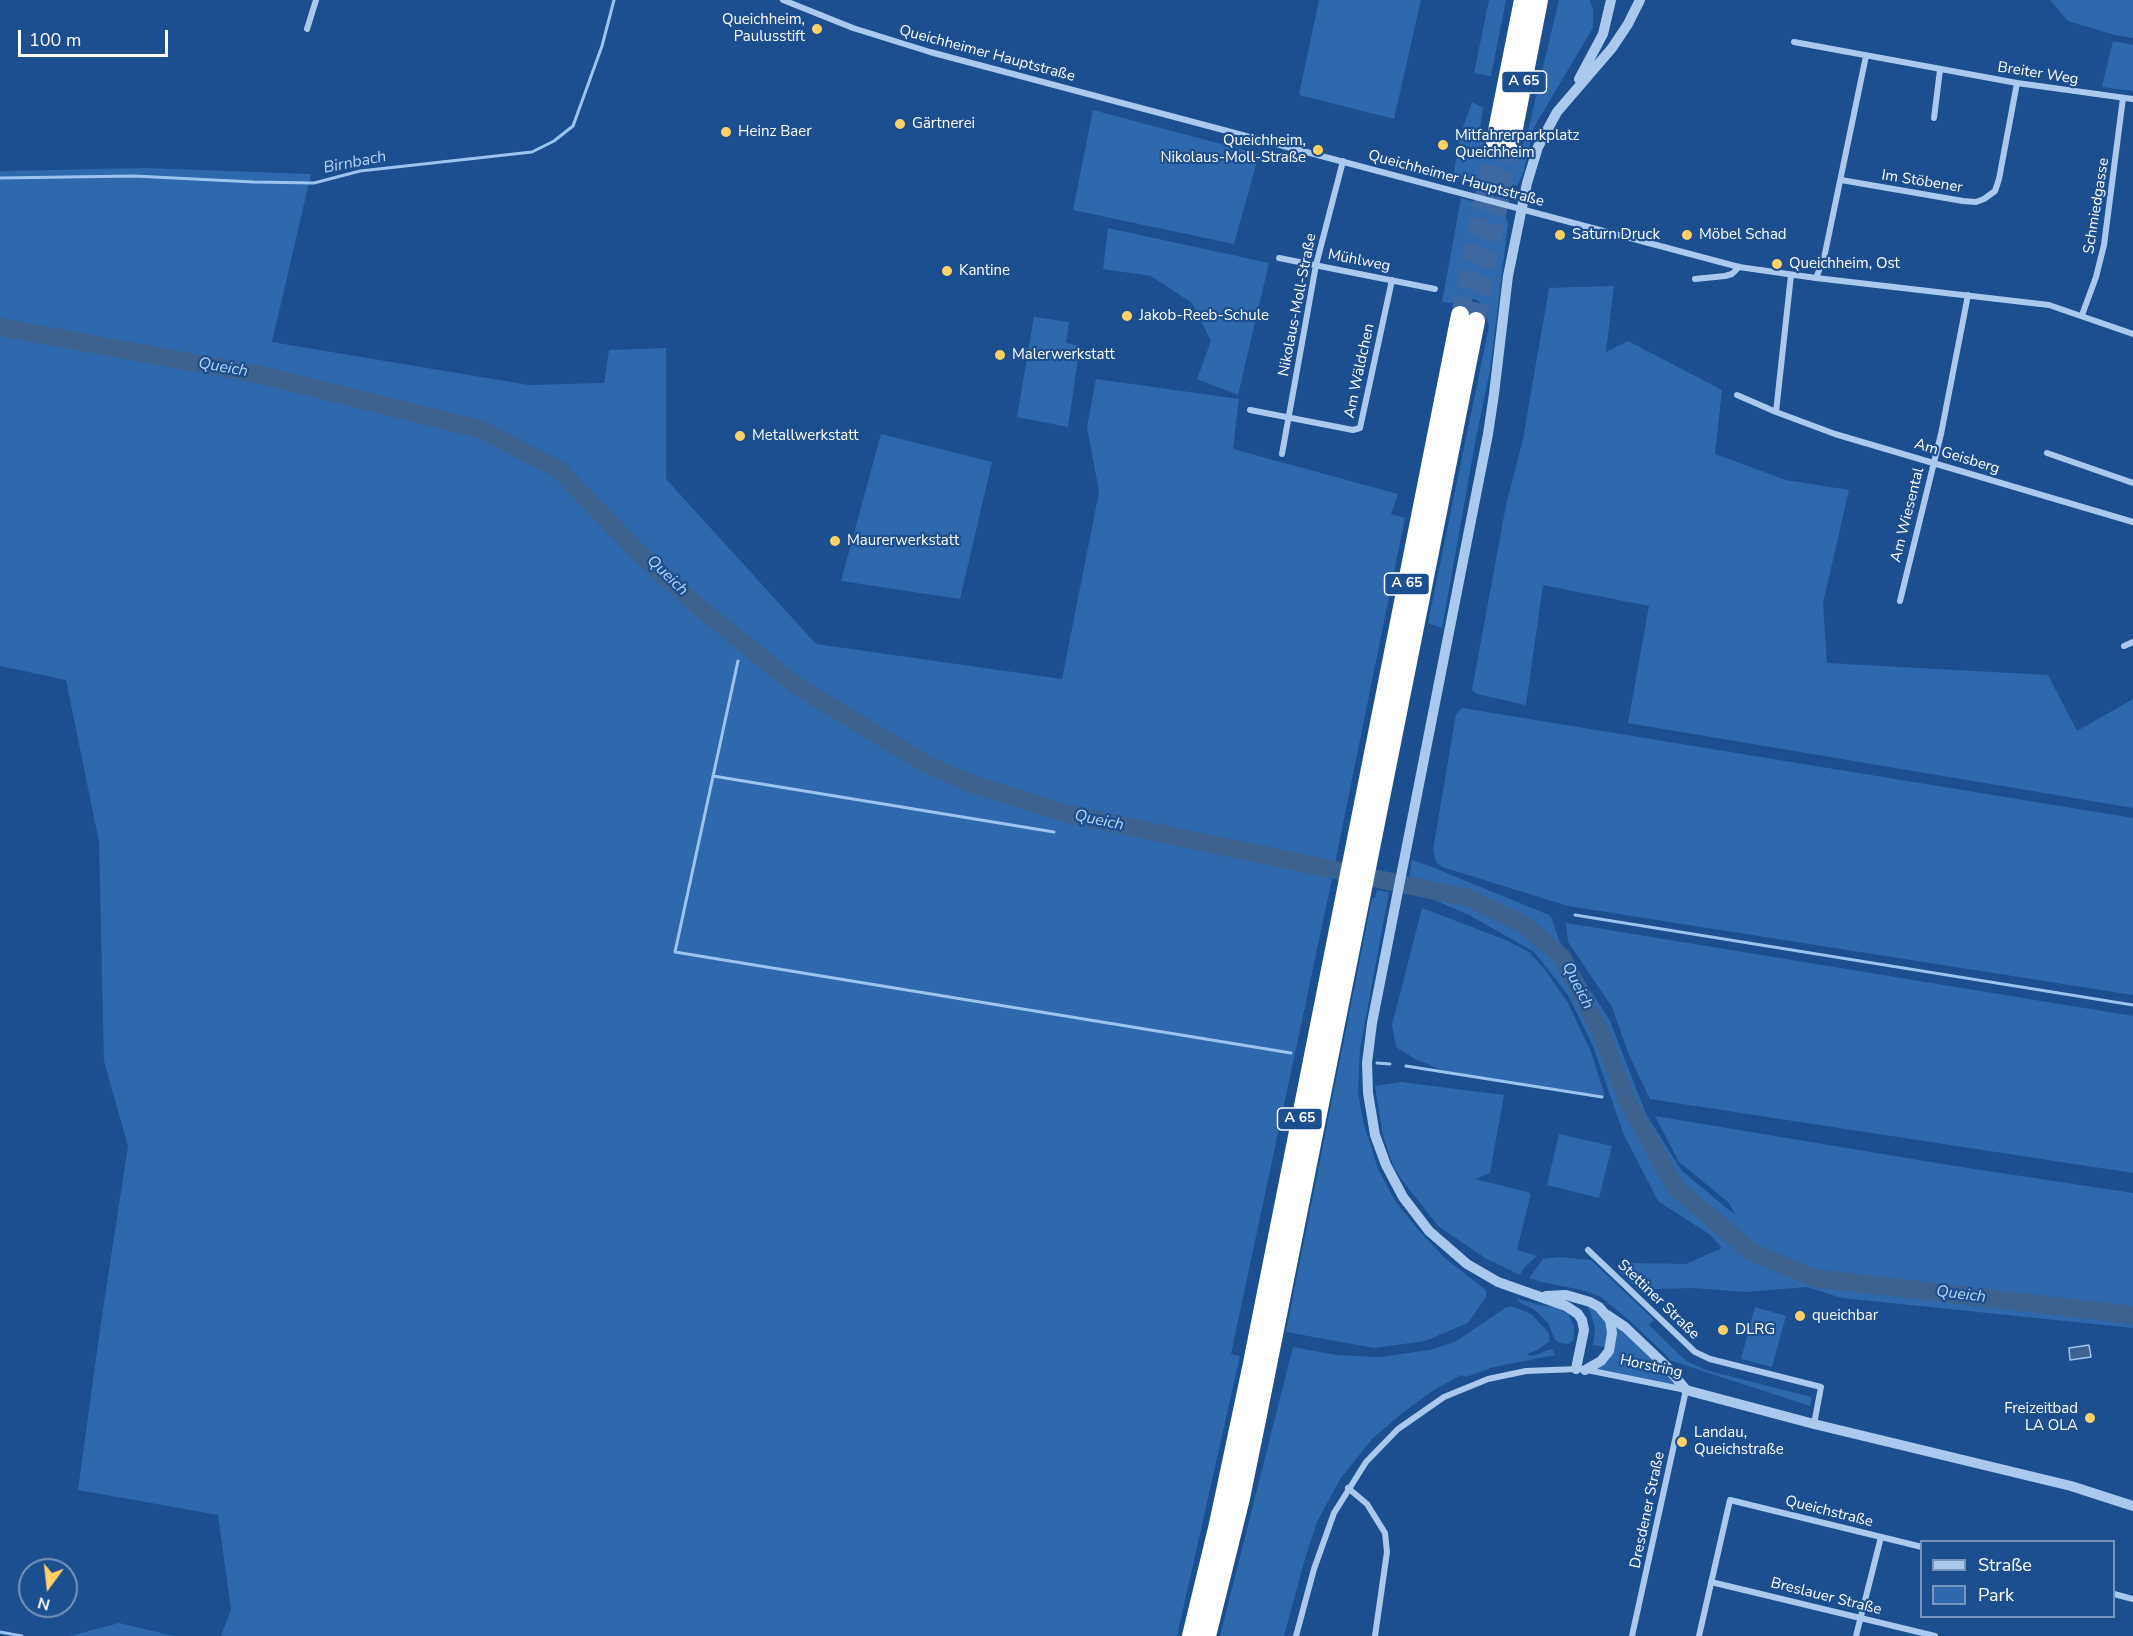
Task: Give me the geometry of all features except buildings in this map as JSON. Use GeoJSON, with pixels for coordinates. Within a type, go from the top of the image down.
{"type":"FeatureCollection","features":[{"type":"Feature","properties":{"kind":"highway","name":"A 65"},"geometry":{"type":"LineString","coordinates":[[1523,0],[1503,142],[1539,0]]}},
{"type":"Feature","properties":{"kind":"highway","name":"A 65"},"geometry":{"type":"LineString","coordinates":[[1191,1636],[1218,1524],[1354,893],[1468,318]]}},
{"type":"Feature","properties":{"kind":"highway","name":"A 65"},"geometry":{"type":"LineString","coordinates":[[1207,1636],[1258,1414],[1354,893]]}},
{"type":"Feature","properties":{"kind":"street"},"geometry":{"type":"LineString","coordinates":[[307,29],[316,0]]}},
{"type":"Feature","properties":{"kind":"street","name":"Queichheimer Hauptstraße"},"geometry":{"type":"LineString","coordinates":[[783,0],[839,23],[902,44],[1739,267],[2049,305],[2133,334]]}},
{"type":"Feature","properties":{"kind":"street"},"geometry":{"type":"LineString","coordinates":[[1572,92],[1603,34],[1611,0]]}},
{"type":"Feature","properties":{"kind":"street"},"geometry":{"type":"LineString","coordinates":[[1607,1316],[1611,1323],[1612,1333],[1609,1351],[1601,1361],[1580,1369],[1582,1320],[1571,1308],[1498,1282],[1467,1264],[1429,1231],[1403,1197],[1386,1165],[1372,1125],[1367,1086],[1370,1035],[1396,893],[1488,434],[1508,276],[1520,208],[1538,147],[1557,112],[1612,48],[1640,0]]}},
{"type":"Feature","properties":{"kind":"street","name":"Breiter Weg"},"geometry":{"type":"LineString","coordinates":[[1794,42],[2017,83],[2133,99]]}},
{"type":"Feature","properties":{"kind":"street"},"geometry":{"type":"LineString","coordinates":[[1816,278],[1824,258],[1866,57]]}},
{"type":"Feature","properties":{"kind":"street"},"geometry":{"type":"LineString","coordinates":[[1934,118],[1940,70]]}},
{"type":"Feature","properties":{"kind":"street","name":"Im Stöbener"},"geometry":{"type":"LineString","coordinates":[[1841,180],[1963,201],[1976,202],[1984,199],[1995,190],[1999,179],[2017,83]]}},
{"type":"Feature","properties":{"kind":"street","name":"Schmiedgasse"},"geometry":{"type":"LineString","coordinates":[[2082,315],[2096,277],[2104,245],[2123,98]]}},
{"type":"Feature","properties":{"kind":"street","name":"Nikolaus-Moll-Straße"},"geometry":{"type":"LineString","coordinates":[[1282,454],[1316,265],[1343,161]]}},
{"type":"Feature","properties":{"kind":"street","name":"Mühlweg"},"geometry":{"type":"LineString","coordinates":[[1279,258],[1435,289]]}},
{"type":"Feature","properties":{"kind":"street"},"geometry":{"type":"LineString","coordinates":[[1695,279],[1725,276],[1732,274],[1739,267]]}},
{"type":"Feature","properties":{"kind":"street"},"geometry":{"type":"LineString","coordinates":[[1776,412],[1791,275]]}},
{"type":"Feature","properties":{"kind":"street","name":"Am Wäldchen"},"geometry":{"type":"LineString","coordinates":[[1250,410],[1353,430],[1360,428],[1392,280]]}},
{"type":"Feature","properties":{"kind":"street","name":"Am Wiesental"},"geometry":{"type":"LineString","coordinates":[[1900,601],[1954,376],[1968,295]]}},
{"type":"Feature","properties":{"kind":"street","name":"Am Geisberg"},"geometry":{"type":"LineString","coordinates":[[1737,395],[1836,434],[2133,522]]}},
{"type":"Feature","properties":{"kind":"street"},"geometry":{"type":"LineString","coordinates":[[2047,453],[2133,483]]}},
{"type":"Feature","properties":{"kind":"street"},"geometry":{"type":"LineString","coordinates":[[2124,646],[2133,642]]}},
{"type":"Feature","properties":{"kind":"street","name":"Stettiner Straße"},"geometry":{"type":"LineString","coordinates":[[1588,1250],[1695,1352],[1710,1359],[1821,1387],[1814,1424]]}},
{"type":"Feature","properties":{"kind":"street"},"geometry":{"type":"LineString","coordinates":[[1540,1296],[1566,1295],[1596,1305],[1607,1316],[1626,1327],[1667,1367],[1686,1390]]}},
{"type":"Feature","properties":{"kind":"street","name":"Horstring"},"geometry":{"type":"LineString","coordinates":[[1296,1636],[1323,1539],[1348,1488],[1366,1462],[1398,1429],[1444,1396],[1488,1379],[1526,1371],[1580,1369],[1686,1390],[1814,1424],[2071,1486],[2133,1506]]}},
{"type":"Feature","properties":{"kind":"street","name":"Dresdener Straße"},"geometry":{"type":"LineString","coordinates":[[1632,1636],[1686,1390]]}},
{"type":"Feature","properties":{"kind":"street"},"geometry":{"type":"LineString","coordinates":[[1348,1488],[1366,1504],[1385,1533],[1387,1552],[1375,1636]]}},
{"type":"Feature","properties":{"kind":"street","name":"Queichstraße"},"geometry":{"type":"LineString","coordinates":[[1712,1582],[1730,1500],[1920,1547]]}},
{"type":"Feature","properties":{"kind":"street"},"geometry":{"type":"LineString","coordinates":[[1856,1636],[1881,1537]]}},
{"type":"Feature","properties":{"kind":"street"},"geometry":{"type":"LineString","coordinates":[[1699,1636],[1712,1582]]}},
{"type":"Feature","properties":{"kind":"street","name":"Breslauer Straße"},"geometry":{"type":"LineString","coordinates":[[1712,1582],[1935,1636]]}},
{"type":"Feature","properties":{"kind":"street"},"geometry":{"type":"LineString","coordinates":[[2115,1594],[2133,1599]]}},
{"type":"Feature","properties":{"kind":"green space"},"geometry":{"type":"Polygon","coordinates":[[[1319,0],[1421,0],[1394,119],[1299,95],[1319,0]]]}},
{"type":"Feature","properties":{"kind":"green space"},"geometry":{"type":"Polygon","coordinates":[[[1489,0],[1506,0],[1491,76],[1474,73],[1489,0]]]}},
{"type":"Feature","properties":{"kind":"green space"},"geometry":{"type":"Polygon","coordinates":[[[1559,0],[1590,0],[1593,10],[1593,28],[1534,127],[1524,171],[1517,186],[1507,183],[1497,187],[1453,176],[1461,133],[1472,102],[1483,108],[1478,141],[1511,152],[1519,149],[1526,139],[1559,0]]]}},
{"type":"Feature","properties":{"kind":"green space"},"geometry":{"type":"Polygon","coordinates":[[[2050,0],[2133,0],[2133,38],[2068,21],[2050,0]]]}},
{"type":"Feature","properties":{"kind":"green space"},"geometry":{"type":"Polygon","coordinates":[[[2113,41],[2133,45],[2133,91],[2102,87],[2113,41]]]}},
{"type":"Feature","properties":{"kind":"green space"},"geometry":{"type":"Polygon","coordinates":[[[1093,110],[1259,154],[1234,244],[1073,210],[1093,110]]]}},
{"type":"Feature","properties":{"kind":"green space"},"geometry":{"type":"Polygon","coordinates":[[[146,168],[311,174],[272,342],[529,385],[604,383],[609,350],[666,348],[666,479],[816,644],[1062,679],[1099,492],[1087,427],[1096,379],[1239,399],[1233,449],[1398,494],[1391,514],[1405,518],[1328,898],[1231,1354],[1240,1356],[1177,1636],[221,1636],[231,1609],[218,1515],[78,1490],[128,1146],[104,1061],[99,842],[66,680],[0,666],[0,171],[146,168]]]}},
{"type":"Feature","properties":{"kind":"green space"},"geometry":{"type":"Polygon","coordinates":[[[1461,198],[1498,208],[1505,215],[1508,224],[1490,370],[1442,628],[1428,623],[1489,326],[1482,304],[1475,299],[1442,302],[1461,198]]]}},
{"type":"Feature","properties":{"kind":"green space"},"geometry":{"type":"Polygon","coordinates":[[[1108,228],[1269,263],[1238,395],[1197,379],[1211,341],[1192,303],[1151,276],[1103,269],[1108,228]]]}},
{"type":"Feature","properties":{"kind":"green space"},"geometry":{"type":"Polygon","coordinates":[[[1614,286],[1606,352],[1628,341],[1722,390],[1715,454],[1786,480],[1849,490],[1823,603],[1827,663],[2048,675],[2077,731],[2133,699],[2133,808],[1628,723],[1649,606],[1543,585],[1526,705],[1477,694],[1472,690],[1506,505],[1523,439],[1549,288],[1614,286]]]}},
{"type":"Feature","properties":{"kind":"green space"},"geometry":{"type":"Polygon","coordinates":[[[1034,317],[1069,322],[1066,343],[1080,346],[1068,427],[1017,417],[1034,317]]]}},
{"type":"Feature","properties":{"kind":"green space"},"geometry":{"type":"Polygon","coordinates":[[[881,434],[992,462],[960,599],[841,581],[881,434]]]}},
{"type":"Feature","properties":{"kind":"green space"},"geometry":{"type":"Polygon","coordinates":[[[1462,708],[2133,818],[2133,995],[1568,906],[1442,867],[1436,862],[1433,850],[1456,714],[1462,708]]]}},
{"type":"Feature","properties":{"kind":"green space"},"geometry":{"type":"Polygon","coordinates":[[[1412,860],[1549,915],[1560,943],[1610,1021],[1646,1114],[1681,1170],[1735,1215],[1729,1203],[1679,1162],[1655,1116],[2133,1193],[2133,1328],[1842,1298],[1807,1287],[1746,1292],[1693,1288],[1655,1289],[1642,1293],[1618,1270],[1623,1263],[1686,1264],[1722,1248],[1709,1234],[1658,1201],[1624,1135],[1593,1046],[1568,995],[1534,952],[1469,915],[1420,894],[1407,891],[1412,860]]]}},
{"type":"Feature","properties":{"kind":"green space"},"geometry":{"type":"Polygon","coordinates":[[[1377,890],[1389,892],[1360,1049],[1358,1093],[1364,1125],[1378,1169],[1395,1201],[1446,1259],[1486,1290],[1486,1297],[1468,1323],[1425,1341],[1374,1348],[1286,1332],[1372,898],[1375,898],[1377,890]]]}},
{"type":"Feature","properties":{"kind":"green space"},"geometry":{"type":"Polygon","coordinates":[[[1422,908],[1506,940],[1529,952],[1544,968],[1568,1003],[1591,1052],[1605,1096],[1452,1074],[1415,1059],[1396,1047],[1392,1025],[1422,908]]]}},
{"type":"Feature","properties":{"kind":"green space"},"geometry":{"type":"Polygon","coordinates":[[[1566,923],[2133,1016],[2133,1173],[1650,1099],[1629,1055],[1612,1007],[1568,942],[1566,923]]]}},
{"type":"Feature","properties":{"kind":"green space"},"geometry":{"type":"Polygon","coordinates":[[[1401,1082],[1504,1095],[1490,1173],[1475,1179],[1531,1193],[1517,1250],[1537,1256],[1520,1275],[1485,1258],[1438,1226],[1402,1180],[1393,1165],[1383,1136],[1375,1086],[1401,1082]]]}},
{"type":"Feature","properties":{"kind":"green space"},"geometry":{"type":"Polygon","coordinates":[[[1559,1134],[1612,1146],[1599,1198],[1547,1185],[1559,1134]]]}},
{"type":"Feature","properties":{"kind":"green space"},"geometry":{"type":"Polygon","coordinates":[[[1558,1257],[1591,1260],[1654,1320],[1649,1325],[1686,1361],[1706,1370],[1811,1397],[1810,1406],[1672,1361],[1601,1297],[1582,1290],[1529,1278],[1543,1259],[1558,1257]]]}},
{"type":"Feature","properties":{"kind":"green space"},"geometry":{"type":"Polygon","coordinates":[[[1516,1298],[1556,1307],[1568,1314],[1574,1326],[1574,1339],[1569,1344],[1555,1340],[1548,1323],[1535,1310],[1516,1298]]]}},
{"type":"Feature","properties":{"kind":"green space"},"geometry":{"type":"Polygon","coordinates":[[[1512,1306],[1531,1314],[1548,1332],[1550,1341],[1527,1354],[1532,1356],[1552,1349],[1555,1355],[1494,1367],[1466,1377],[1461,1375],[1431,1392],[1401,1414],[1373,1438],[1340,1479],[1317,1522],[1284,1636],[1220,1636],[1293,1347],[1336,1355],[1379,1357],[1430,1350],[1455,1342],[1505,1308],[1512,1306]]]}},
{"type":"Feature","properties":{"kind":"green space"},"geometry":{"type":"Polygon","coordinates":[[[1588,1306],[1591,1306],[1605,1320],[1608,1333],[1605,1347],[1593,1345],[1595,1328],[1588,1306]]]}},
{"type":"Feature","properties":{"kind":"green space"},"geometry":{"type":"Polygon","coordinates":[[[1755,1307],[1786,1316],[1772,1367],[1741,1359],[1755,1307]]]}},
{"type":"Feature","properties":{"kind":"green space"},"geometry":{"type":"Polygon","coordinates":[[[1610,1320],[1686,1390],[1593,1371],[1603,1359],[1610,1320]]]}},
{"type":"Feature","properties":{"kind":"green space"},"geometry":{"type":"Polygon","coordinates":[[[119,1623],[174,1636],[70,1636],[119,1623]]]}},
{"type":"Feature","properties":{"kind":"shaded area"},"geometry":{"type":"Polygon","coordinates":[[[2089,1345],[2091,1357],[2070,1360],[2069,1348],[2089,1345]]]}},
{"type":"Feature","properties":{"kind":"waterway","name":"Birnbach"},"geometry":{"type":"LineString","coordinates":[[0,178],[134,176],[314,183],[360,171],[532,152],[554,141],[573,126],[602,46],[614,0]]}},
{"type":"Feature","properties":{"kind":"waterway","name":"Queich"},"geometry":{"type":"LineString","coordinates":[[0,327],[261,375],[480,429],[558,469],[643,557],[700,608],[797,686],[928,765],[972,784],[1068,814],[1469,898],[1525,925],[1562,957],[1602,1035],[1627,1100],[1676,1188],[1752,1252],[1814,1278],[2133,1315]]}},
{"type":"Feature","properties":{"kind":"waterway"},"geometry":{"type":"LineString","coordinates":[[738,661],[675,952],[1291,1053]]}},
{"type":"Feature","properties":{"kind":"waterway"},"geometry":{"type":"LineString","coordinates":[[713,776],[1054,832]]}},
{"type":"Feature","properties":{"kind":"waterway"},"geometry":{"type":"LineString","coordinates":[[1575,915],[2133,1005]]}},
{"type":"Feature","properties":{"kind":"waterway"},"geometry":{"type":"LineString","coordinates":[[1377,1063],[1390,1064]]}},
{"type":"Feature","properties":{"kind":"waterway"},"geometry":{"type":"LineString","coordinates":[[1406,1066],[1602,1097]]}},
{"type":"Feature","properties":{"kind":"waterway"},"geometry":{"type":"LineString","coordinates":[[0,1632],[22,1636]]}},
{"type":"Feature","properties":{"kind":"tunnel"},"geometry":{"type":"LineString","coordinates":[[1460,315],[1495,141]]}},
{"type":"Feature","properties":{"kind":"tunnel"},"geometry":{"type":"LineString","coordinates":[[1476,321],[1511,144]]}},
{"type":"Feature","properties":{"kind":"place","name":"Queichheim, Paulusstift"},"geometry":{"type":"Point","coordinates":[817,29]}},
{"type":"Feature","properties":{"kind":"place","name":"Gärtnerei"},"geometry":{"type":"Point","coordinates":[900,124]}},
{"type":"Feature","properties":{"kind":"place","name":"Heinz Baer"},"geometry":{"type":"Point","coordinates":[726,132]}},
{"type":"Feature","properties":{"kind":"place","name":"Mitfahrerparkplatz Queichheim"},"geometry":{"type":"Point","coordinates":[1443,145]}},
{"type":"Feature","properties":{"kind":"place","name":"Queichheim, Nikolaus-Moll-Straße"},"geometry":{"type":"Point","coordinates":[1318,150]}},
{"type":"Feature","properties":{"kind":"place","name":"Saturn Druck"},"geometry":{"type":"Point","coordinates":[1560,235]}},
{"type":"Feature","properties":{"kind":"place","name":"Möbel Schad"},"geometry":{"type":"Point","coordinates":[1687,235]}},
{"type":"Feature","properties":{"kind":"place","name":"Queichheim, Ost"},"geometry":{"type":"Point","coordinates":[1777,264]}},
{"type":"Feature","properties":{"kind":"place","name":"Kantine"},"geometry":{"type":"Point","coordinates":[947,271]}},
{"type":"Feature","properties":{"kind":"place","name":"Jakob-Reeb-Schule"},"geometry":{"type":"Point","coordinates":[1127,316]}},
{"type":"Feature","properties":{"kind":"place","name":"Malerwerkstatt"},"geometry":{"type":"Point","coordinates":[1000,355]}},
{"type":"Feature","properties":{"kind":"place","name":"Metallwerkstatt"},"geometry":{"type":"Point","coordinates":[740,436]}},
{"type":"Feature","properties":{"kind":"place","name":"Maurerwerkstatt"},"geometry":{"type":"Point","coordinates":[835,541]}},
{"type":"Feature","properties":{"kind":"place","name":"queichbar"},"geometry":{"type":"Point","coordinates":[1800,1316]}},
{"type":"Feature","properties":{"kind":"place","name":"DLRG"},"geometry":{"type":"Point","coordinates":[1723,1330]}},
{"type":"Feature","properties":{"kind":"place","name":"Freizeitbad LA OLA"},"geometry":{"type":"Point","coordinates":[2090,1418]}},
{"type":"Feature","properties":{"kind":"place","name":"Landau, Queichstraße"},"geometry":{"type":"Point","coordinates":[1682,1442]}}]}
